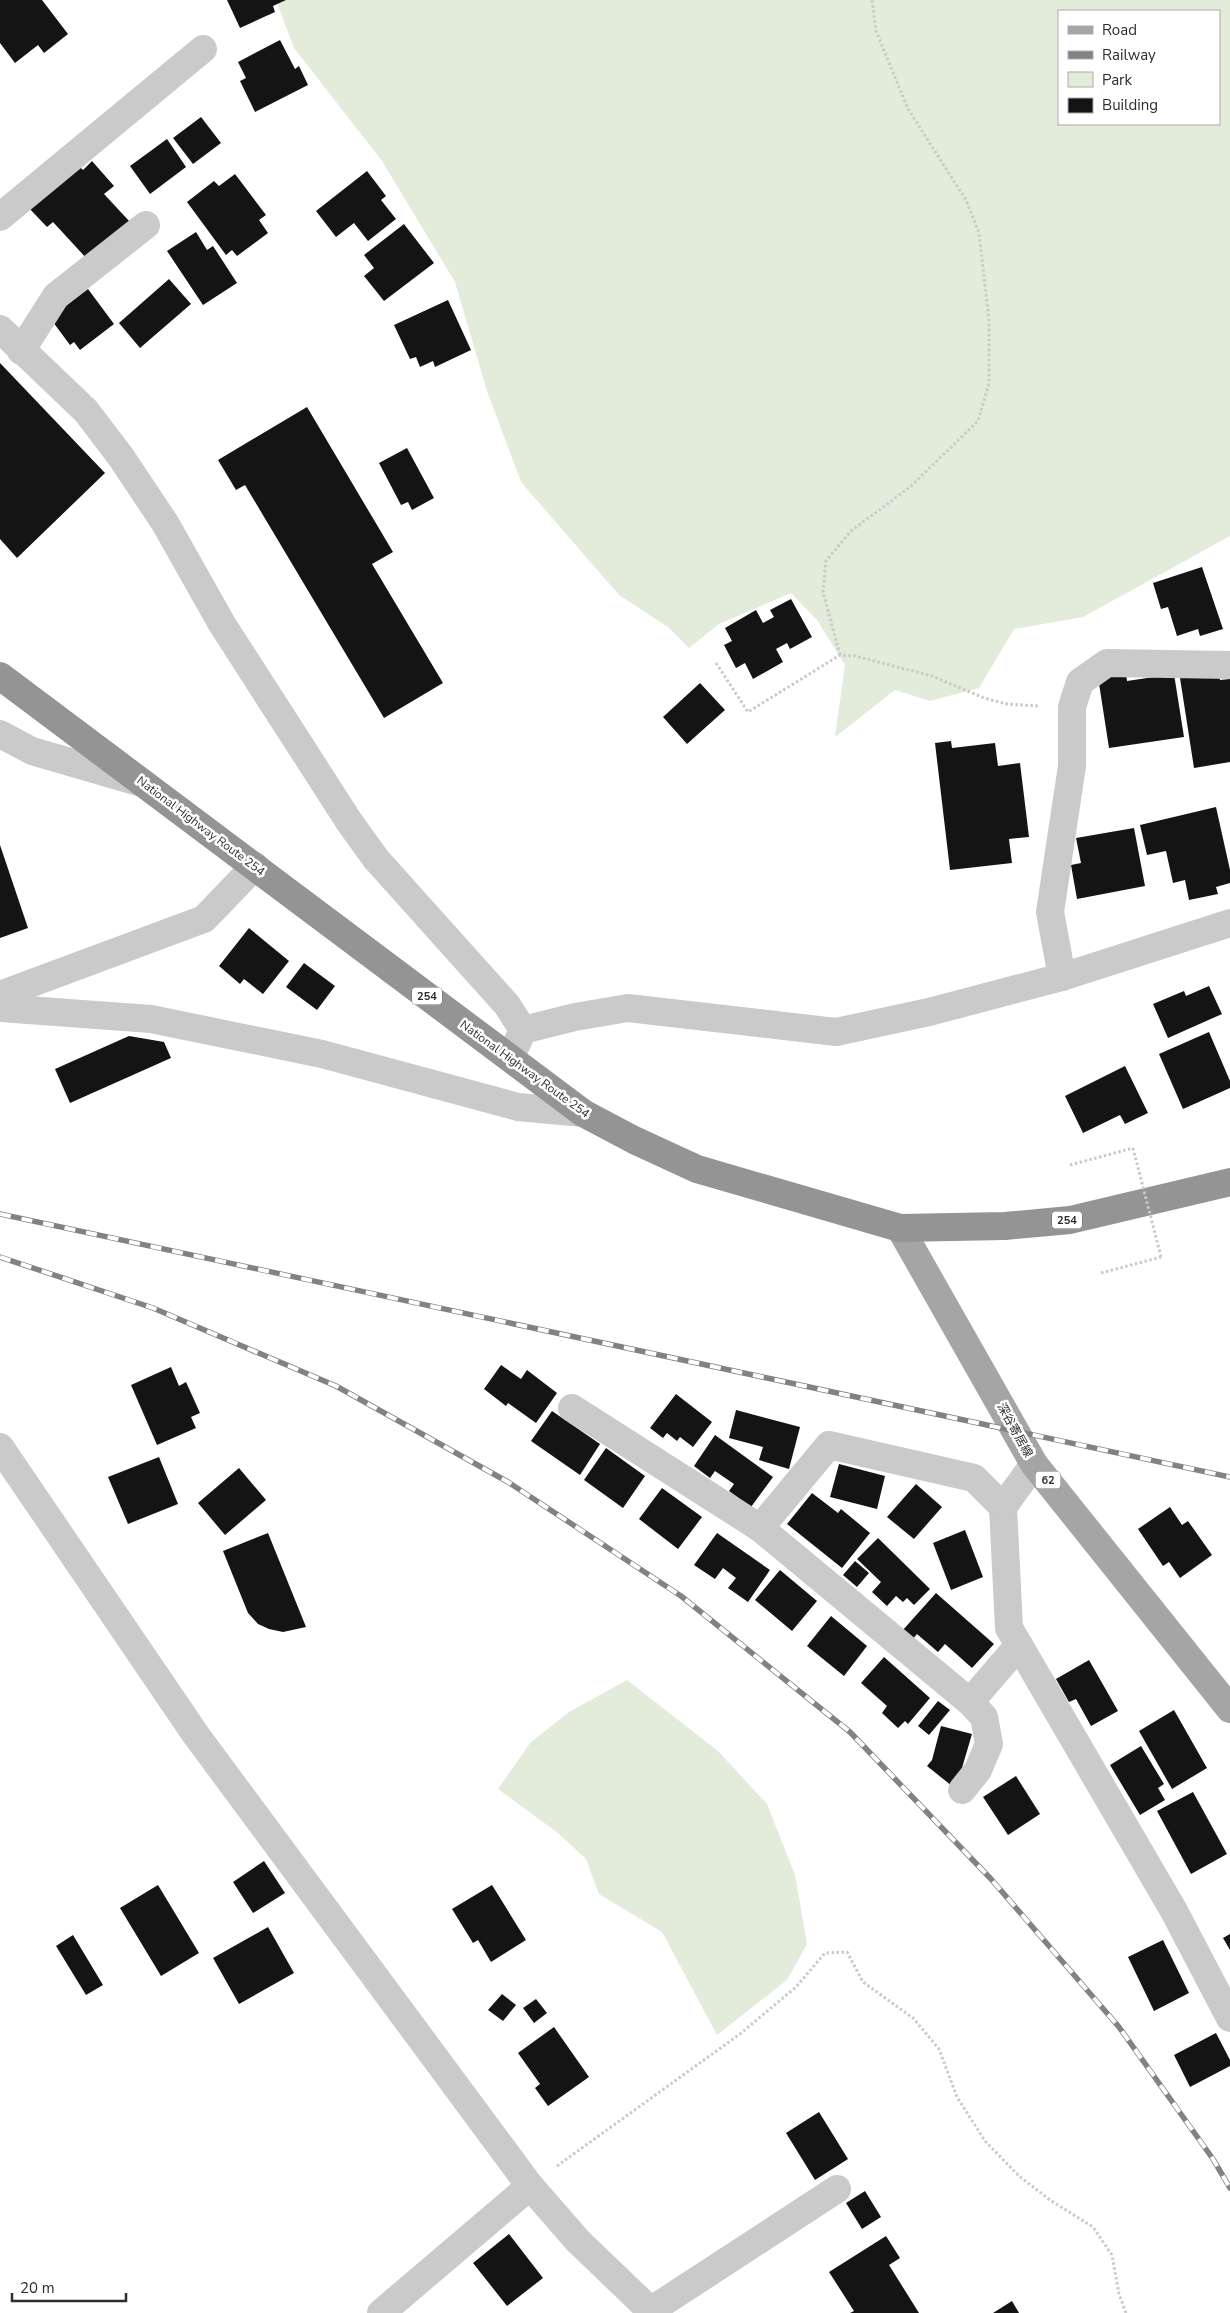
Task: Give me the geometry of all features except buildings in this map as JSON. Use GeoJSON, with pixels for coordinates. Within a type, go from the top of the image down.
{"type":"FeatureCollection","features":[{"type":"Feature","properties":{"kind":"highway","name":"National Highway Route 254"},"geometry":{"type":"LineString","coordinates":[[0,676],[583,1113],[634,1140],[697,1169],[900,1228],[1005,1226],[1070,1220],[1230,1182]]}},
{"type":"Feature","properties":{"kind":"main road","name":"深谷寄居線"},"geometry":{"type":"LineString","coordinates":[[900,1228],[1034,1464],[1230,1709]]}},
{"type":"Feature","properties":{"kind":"street"},"geometry":{"type":"LineString","coordinates":[[0,217],[203,50]]}},
{"type":"Feature","properties":{"kind":"street"},"geometry":{"type":"LineString","coordinates":[[21,351],[56,296],[146,225]]}},
{"type":"Feature","properties":{"kind":"street"},"geometry":{"type":"LineString","coordinates":[[0,329],[86,411],[121,457],[165,523],[222,624],[350,823],[376,859],[507,1005],[524,1030]]}},
{"type":"Feature","properties":{"kind":"street"},"geometry":{"type":"LineString","coordinates":[[1062,977],[1050,912],[1072,766],[1072,707],[1080,682],[1107,663],[1230,665]]}},
{"type":"Feature","properties":{"kind":"street"},"geometry":{"type":"LineString","coordinates":[[0,734],[32,751],[144,784]]}},
{"type":"Feature","properties":{"kind":"street"},"geometry":{"type":"LineString","coordinates":[[0,996],[204,919],[255,866]]}},
{"type":"Feature","properties":{"kind":"street"},"geometry":{"type":"LineString","coordinates":[[510,1058],[524,1030],[576,1017],[628,1008],[836,1032],[930,1012],[1062,977],[1230,923]]}},
{"type":"Feature","properties":{"kind":"street"},"geometry":{"type":"LineString","coordinates":[[0,1008],[151,1019],[322,1054],[518,1107],[583,1113]]}},
{"type":"Feature","properties":{"kind":"street"},"geometry":{"type":"LineString","coordinates":[[572,1408],[760,1528],[970,1702],[984,1717],[989,1744],[978,1770],[962,1790]]}},
{"type":"Feature","properties":{"kind":"street"},"geometry":{"type":"LineString","coordinates":[[760,1528],[830,1445],[974,1478],[1003,1507]]}},
{"type":"Feature","properties":{"kind":"street"},"geometry":{"type":"LineString","coordinates":[[0,1447],[196,1735],[530,2186],[578,2242],[652,2312],[836,2189]]}},
{"type":"Feature","properties":{"kind":"street"},"geometry":{"type":"LineString","coordinates":[[1034,1464],[1003,1507],[1009,1628],[1174,1911],[1230,2018]]}},
{"type":"Feature","properties":{"kind":"street"},"geometry":{"type":"LineString","coordinates":[[970,1702],[1019,1645]]}},
{"type":"Feature","properties":{"kind":"street"},"geometry":{"type":"LineString","coordinates":[[381,2313],[530,2186]]}},
{"type":"Feature","properties":{"kind":"path"},"geometry":{"type":"LineString","coordinates":[[840,655],[824,592],[826,561],[851,531],[910,487],[978,421],[989,383],[989,320],[979,233],[966,200],[908,109],[876,31],[872,0]]}},
{"type":"Feature","properties":{"kind":"path"},"geometry":{"type":"LineString","coordinates":[[716,663],[748,712],[840,655],[855,656],[932,676],[984,698],[1007,704],[1072,707]]}},
{"type":"Feature","properties":{"kind":"path"},"geometry":{"type":"LineString","coordinates":[[1070,1165],[1133,1148],[1162,1257],[1101,1273]]}},
{"type":"Feature","properties":{"kind":"path"},"geometry":{"type":"LineString","coordinates":[[530,2186],[740,2034],[796,1987],[825,1953],[847,1952],[863,1982],[913,2018],[939,2049],[957,2097],[985,2141],[1019,2176],[1093,2228],[1112,2255],[1119,2294],[1126,2313]]}},
{"type":"Feature","properties":{"kind":"green space"},"geometry":{"type":"Polygon","coordinates":[[[276,0],[1230,0],[1230,536],[1083,617],[1014,629],[979,688],[930,701],[895,690],[835,737],[845,665],[817,620],[791,593],[719,624],[689,648],[668,627],[619,595],[521,482],[487,391],[455,282],[382,161],[294,48],[276,0]]]}},
{"type":"Feature","properties":{"kind":"green space"},"geometry":{"type":"Polygon","coordinates":[[[627,1680],[718,1751],[767,1804],[795,1875],[807,1944],[787,1980],[717,2035],[662,1932],[599,1894],[586,1859],[558,1833],[498,1789],[530,1743],[569,1712],[627,1680]]]}},
{"type":"Feature","properties":{"kind":"railway"},"geometry":{"type":"LineString","coordinates":[[0,1214],[1230,1477]]}},
{"type":"Feature","properties":{"kind":"railway"},"geometry":{"type":"LineString","coordinates":[[0,1257],[153,1308],[336,1386],[508,1482],[681,1596],[850,1732],[991,1879],[1119,2027],[1213,2159],[1230,2188]]}}]}
